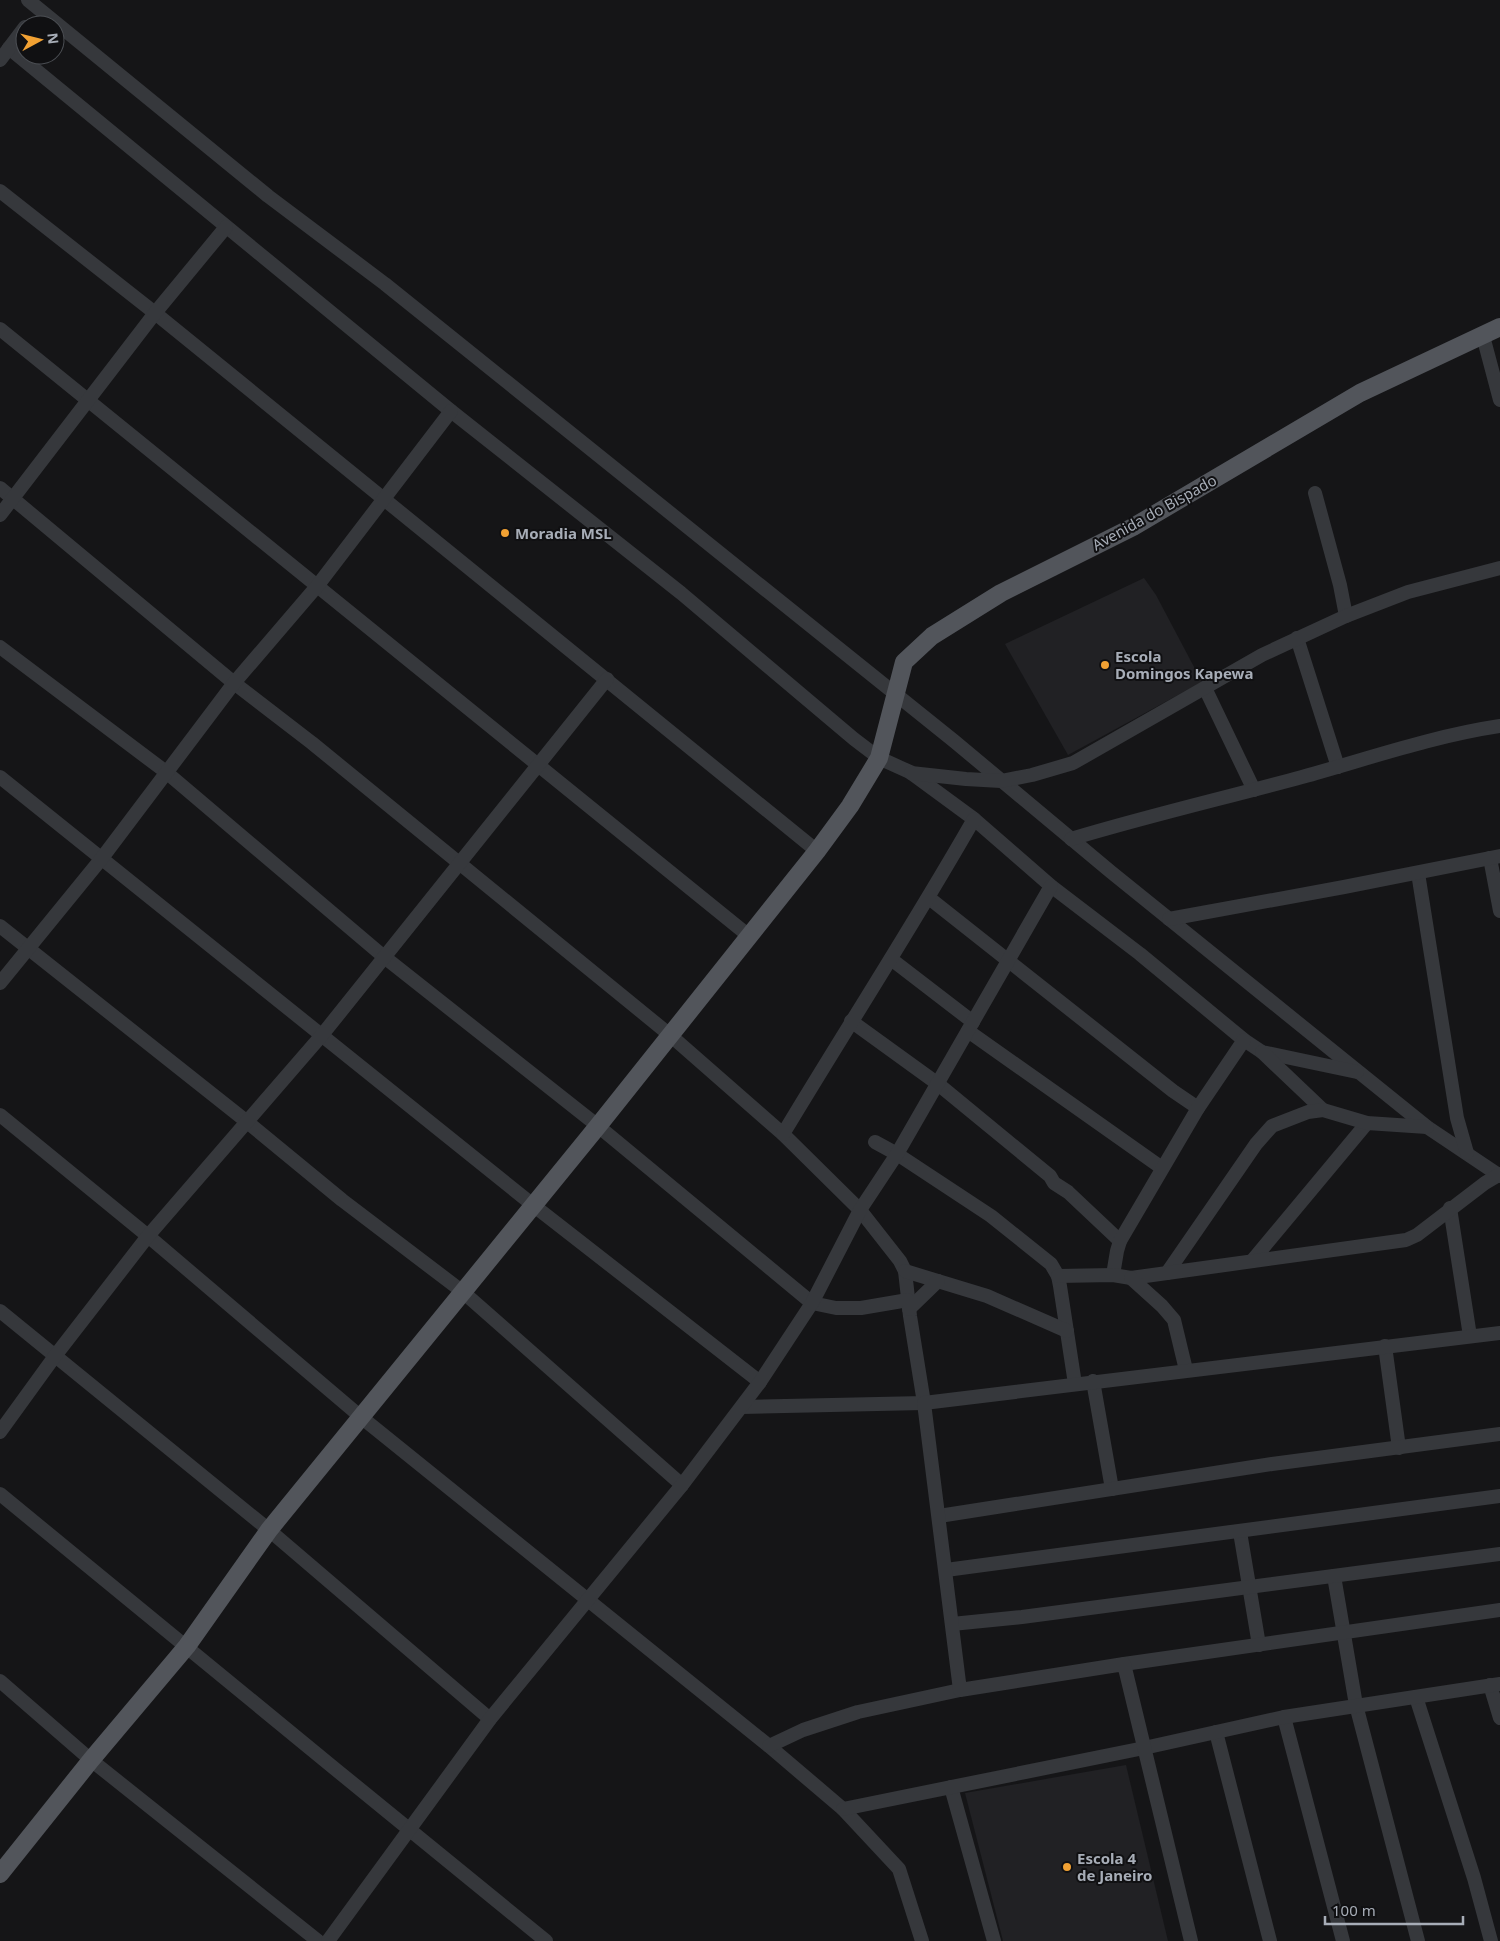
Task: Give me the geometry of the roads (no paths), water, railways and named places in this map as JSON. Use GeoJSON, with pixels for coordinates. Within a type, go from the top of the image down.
{"type":"FeatureCollection","features":[{"type":"Feature","properties":{"kind":"main road","name":"Avenida do Bispado"},"geometry":{"type":"LineString","coordinates":[[0,1874],[91,1760],[187,1646],[269,1530],[598,1126],[850,806],[879,758],[904,662],[932,636],[1001,593],[1133,527],[1360,393],[1500,327]]}},
{"type":"Feature","properties":{"kind":"street"},"geometry":{"type":"LineString","coordinates":[[28,0],[268,196],[390,288],[895,694],[1071,840],[1427,1127],[1500,1175],[1485,1183],[1450,1208],[1417,1235],[1406,1240],[1131,1278],[1113,1275],[1058,1276]]}},
{"type":"Feature","properties":{"kind":"street"},"geometry":{"type":"LineString","coordinates":[[34,15],[39,9]]}},
{"type":"Feature","properties":{"kind":"street"},"geometry":{"type":"LineString","coordinates":[[0,60],[15,39]]}},
{"type":"Feature","properties":{"kind":"street"},"geometry":{"type":"LineString","coordinates":[[8,48],[451,411],[680,593],[854,739],[879,758],[910,772],[974,819],[1051,886],[1140,954],[1244,1040],[1262,1052],[1323,1110]]}},
{"type":"Feature","properties":{"kind":"street"},"geometry":{"type":"LineString","coordinates":[[0,191],[155,313],[817,850]]}},
{"type":"Feature","properties":{"kind":"street"},"geometry":{"type":"LineString","coordinates":[[0,515],[155,313],[226,227]]}},
{"type":"Feature","properties":{"kind":"street"},"geometry":{"type":"LineString","coordinates":[[0,329],[749,936]]}},
{"type":"Feature","properties":{"kind":"street"},"geometry":{"type":"LineString","coordinates":[[1483,336],[1500,400]]}},
{"type":"Feature","properties":{"kind":"street"},"geometry":{"type":"LineString","coordinates":[[0,983],[102,858],[234,683],[318,585],[451,411]]}},
{"type":"Feature","properties":{"kind":"street"},"geometry":{"type":"LineString","coordinates":[[0,488],[234,683],[312,743],[670,1035],[783,1134],[860,1210],[900,1261],[905,1271],[939,1516],[960,1690]]}},
{"type":"Feature","properties":{"kind":"street"},"geometry":{"type":"LineString","coordinates":[[1316,493],[1340,585],[1346,616]]}},
{"type":"Feature","properties":{"kind":"street"},"geometry":{"type":"LineString","coordinates":[[910,772],[1001,781],[1032,775],[1073,763],[1262,655],[1297,638],[1346,616],[1408,592],[1500,568]]}},
{"type":"Feature","properties":{"kind":"street"},"geometry":{"type":"LineString","coordinates":[[1297,638],[1338,767]]}},
{"type":"Feature","properties":{"kind":"street"},"geometry":{"type":"LineString","coordinates":[[0,647],[166,772],[383,956],[598,1126],[812,1303],[836,1308],[909,1304],[938,1281]]}},
{"type":"Feature","properties":{"kind":"street"},"geometry":{"type":"LineString","coordinates":[[0,1432],[55,1356],[148,1236],[322,1035],[383,956],[460,864],[607,679]]}},
{"type":"Feature","properties":{"kind":"street"},"geometry":{"type":"LineString","coordinates":[[1205,688],[1254,790]]}},
{"type":"Feature","properties":{"kind":"street"},"geometry":{"type":"LineString","coordinates":[[1071,840],[1160,813],[1254,790],[1462,732],[1500,726]]}},
{"type":"Feature","properties":{"kind":"street"},"geometry":{"type":"LineString","coordinates":[[0,777],[533,1205],[760,1382]]}},
{"type":"Feature","properties":{"kind":"street"},"geometry":{"type":"LineString","coordinates":[[783,1134],[851,1021],[929,898],[974,819]]}},
{"type":"Feature","properties":{"kind":"street"},"geometry":{"type":"LineString","coordinates":[[1169,919],[1495,857],[1500,911]]}},
{"type":"Feature","properties":{"kind":"street"},"geometry":{"type":"LineString","coordinates":[[1418,873],[1457,1118],[1467,1152]]}},
{"type":"Feature","properties":{"kind":"street"},"geometry":{"type":"LineString","coordinates":[[328,1941],[490,1719],[682,1485],[760,1382],[812,1303],[860,1210],[897,1154],[1051,886]]}},
{"type":"Feature","properties":{"kind":"street"},"geometry":{"type":"LineString","coordinates":[[929,898],[1173,1091],[1198,1108]]}},
{"type":"Feature","properties":{"kind":"street"},"geometry":{"type":"LineString","coordinates":[[0,926],[246,1121],[342,1200],[462,1292],[682,1485]]}},
{"type":"Feature","properties":{"kind":"street"},"geometry":{"type":"LineString","coordinates":[[891,959],[971,1027],[1162,1168]]}},
{"type":"Feature","properties":{"kind":"street"},"geometry":{"type":"LineString","coordinates":[[851,1021],[938,1084],[1050,1176],[1054,1183],[1068,1192],[1120,1241]]}},
{"type":"Feature","properties":{"kind":"street"},"geometry":{"type":"LineString","coordinates":[[1113,1275],[1116,1251],[1120,1241],[1198,1108],[1244,1040]]}},
{"type":"Feature","properties":{"kind":"street"},"geometry":{"type":"LineString","coordinates":[[1262,1052],[1360,1073]]}},
{"type":"Feature","properties":{"kind":"street"},"geometry":{"type":"LineString","coordinates":[[1167,1273],[1256,1144],[1272,1126],[1308,1112],[1323,1110],[1367,1123],[1427,1127]]}},
{"type":"Feature","properties":{"kind":"street"},"geometry":{"type":"LineString","coordinates":[[0,1115],[148,1236],[361,1417],[769,1746],[843,1809],[899,1869],[922,1941]]}},
{"type":"Feature","properties":{"kind":"street"},"geometry":{"type":"LineString","coordinates":[[1252,1261],[1367,1123]]}},
{"type":"Feature","properties":{"kind":"street"},"geometry":{"type":"LineString","coordinates":[[875,1142],[897,1154],[991,1216],[1051,1264],[1058,1276],[1075,1384]]}},
{"type":"Feature","properties":{"kind":"street"},"geometry":{"type":"LineString","coordinates":[[1450,1208],[1470,1336]]}},
{"type":"Feature","properties":{"kind":"street"},"geometry":{"type":"LineString","coordinates":[[905,1271],[1002,1302],[1067,1331]]}},
{"type":"Feature","properties":{"kind":"street"},"geometry":{"type":"LineString","coordinates":[[1131,1278],[1162,1306],[1174,1320],[1186,1370]]}},
{"type":"Feature","properties":{"kind":"street"},"geometry":{"type":"LineString","coordinates":[[0,1311],[269,1530],[490,1719]]}},
{"type":"Feature","properties":{"kind":"street"},"geometry":{"type":"LineString","coordinates":[[742,1407],[924,1403],[1500,1333]]}},
{"type":"Feature","properties":{"kind":"street"},"geometry":{"type":"LineString","coordinates":[[1385,1346],[1399,1448]]}},
{"type":"Feature","properties":{"kind":"street"},"geometry":{"type":"LineString","coordinates":[[1093,1381],[1112,1489]]}},
{"type":"Feature","properties":{"kind":"street"},"geometry":{"type":"LineString","coordinates":[[939,1516],[1272,1464],[1500,1434]]}},
{"type":"Feature","properties":{"kind":"street"},"geometry":{"type":"LineString","coordinates":[[0,1494],[546,1941]]}},
{"type":"Feature","properties":{"kind":"street"},"geometry":{"type":"LineString","coordinates":[[946,1570],[1500,1496]]}},
{"type":"Feature","properties":{"kind":"street"},"geometry":{"type":"LineString","coordinates":[[1240,1532],[1259,1645]]}},
{"type":"Feature","properties":{"kind":"street"},"geometry":{"type":"LineString","coordinates":[[952,1624],[1022,1617],[1500,1554]]}},
{"type":"Feature","properties":{"kind":"street"},"geometry":{"type":"LineString","coordinates":[[1334,1576],[1356,1705],[1418,1941]]}},
{"type":"Feature","properties":{"kind":"street"},"geometry":{"type":"LineString","coordinates":[[769,1746],[803,1730],[858,1712],[960,1690],[1124,1664],[1500,1610]]}},
{"type":"Feature","properties":{"kind":"street"},"geometry":{"type":"LineString","coordinates":[[1124,1664],[1191,1941]]}},
{"type":"Feature","properties":{"kind":"street"},"geometry":{"type":"LineString","coordinates":[[0,1682],[91,1760],[318,1941]]}},
{"type":"Feature","properties":{"kind":"street"},"geometry":{"type":"LineString","coordinates":[[843,1809],[1144,1748],[1284,1717],[1495,1684],[1500,1718]]}},
{"type":"Feature","properties":{"kind":"street"},"geometry":{"type":"LineString","coordinates":[[1416,1697],[1474,1878],[1491,1941]]}},
{"type":"Feature","properties":{"kind":"street"},"geometry":{"type":"LineString","coordinates":[[1284,1717],[1343,1941]]}},
{"type":"Feature","properties":{"kind":"street"},"geometry":{"type":"LineString","coordinates":[[1216,1732],[1270,1941]]}},
{"type":"Feature","properties":{"kind":"street"},"geometry":{"type":"LineString","coordinates":[[951,1787],[994,1941]]}},
{"type":"Feature","properties":{"kind":"place","name":"Moradia MSL"},"geometry":{"type":"Point","coordinates":[505,533]}},
{"type":"Feature","properties":{"kind":"place","name":"Escola Domingos Kapewa"},"geometry":{"type":"Point","coordinates":[1105,665]}},
{"type":"Feature","properties":{"kind":"place","name":"Escola 4 de Janeiro"},"geometry":{"type":"Point","coordinates":[1067,1867]}}]}
